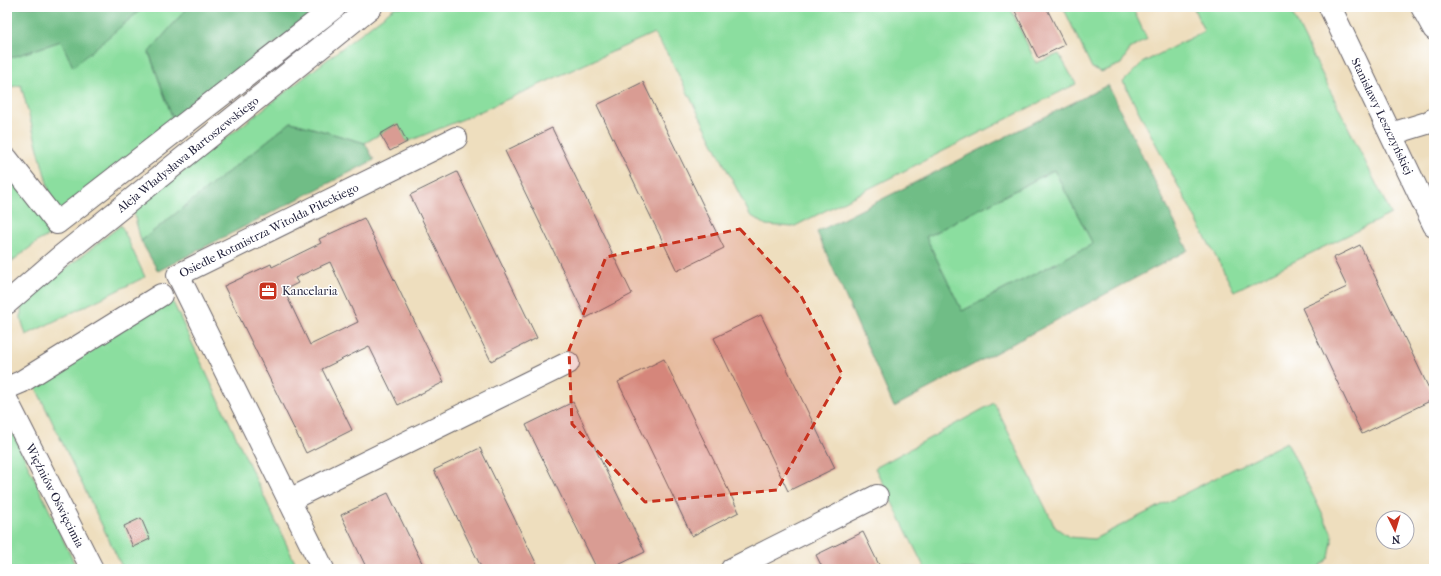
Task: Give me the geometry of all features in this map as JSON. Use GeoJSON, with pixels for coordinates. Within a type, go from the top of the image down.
{"type":"FeatureCollection","features":[{"type":"Feature","properties":{"kind":"street"},"geometry":{"type":"LineString","coordinates":[[7,159],[57,223],[335,7]]}},
{"type":"Feature","properties":{"kind":"street","name":"Aleja Władysława Bartoszewskiego"},"geometry":{"type":"LineString","coordinates":[[7,303],[60,257],[371,7]]}},
{"type":"Feature","properties":{"kind":"street","name":"Stanisławy Leszczyńskiej"},"geometry":{"type":"LineString","coordinates":[[1330,7],[1434,225]]}},
{"type":"Feature","properties":{"kind":"street"},"geometry":{"type":"LineString","coordinates":[[1422,7],[1434,29]]}},
{"type":"Feature","properties":{"kind":"street"},"geometry":{"type":"LineString","coordinates":[[1391,134],[1427,123],[1434,119]]}},
{"type":"Feature","properties":{"kind":"street","name":"Osiedle Rotmistrza Witolda Pileckiego"},"geometry":{"type":"LineString","coordinates":[[323,569],[178,275],[456,138]]}},
{"type":"Feature","properties":{"kind":"street"},"geometry":{"type":"LineString","coordinates":[[7,388],[21,382],[160,295]]}},
{"type":"Feature","properties":{"kind":"street"},"geometry":{"type":"LineString","coordinates":[[289,500],[568,363]]}},
{"type":"Feature","properties":{"kind":"street","name":"Więźniów Oświęcimia"},"geometry":{"type":"LineString","coordinates":[[7,401],[92,569]]}},
{"type":"Feature","properties":{"kind":"street"},"geometry":{"type":"LineString","coordinates":[[732,569],[877,496]]}},
{"type":"Feature","properties":{"kind":"highlighted area"},"geometry":{"type":"Polygon","coordinates":[[[740,229],[800,294],[842,374],[777,490],[645,502],[572,424],[569,350],[606,257],[740,229]]]}},
{"type":"Feature","properties":{"kind":"green space"},"geometry":{"type":"Polygon","coordinates":[[[7,7],[144,7],[73,67],[61,41],[7,59],[7,7]]]}},
{"type":"Feature","properties":{"kind":"green space"},"geometry":{"type":"Polygon","coordinates":[[[144,7],[188,7],[149,53],[174,122],[56,217],[21,85],[7,88],[7,59],[61,41],[73,66],[144,7]]]}},
{"type":"Feature","properties":{"kind":"green space"},"geometry":{"type":"Polygon","coordinates":[[[188,7],[323,7],[174,122],[149,52],[188,7]]]}},
{"type":"Feature","properties":{"kind":"green space"},"geometry":{"type":"Polygon","coordinates":[[[395,7],[1010,7],[1036,63],[1059,54],[1076,84],[793,227],[766,225],[750,215],[670,58],[654,33],[468,117],[407,142],[397,124],[365,143],[291,122],[141,241],[133,210],[395,7]]]}},
{"type":"Feature","properties":{"kind":"green space"},"geometry":{"type":"Polygon","coordinates":[[[1063,7],[1132,7],[1147,39],[1130,49],[1121,64],[1101,72],[1092,68],[1063,7]]]}},
{"type":"Feature","properties":{"kind":"green space"},"geometry":{"type":"Polygon","coordinates":[[[1193,7],[1289,7],[1391,214],[1234,291],[1123,82],[1142,63],[1204,31],[1193,7]]]}},
{"type":"Feature","properties":{"kind":"green space"},"geometry":{"type":"Polygon","coordinates":[[[1108,85],[1188,250],[894,407],[817,232],[1108,85]],[[1054,170],[926,237],[962,311],[1093,244],[1054,170]]]}},
{"type":"Feature","properties":{"kind":"green space"},"geometry":{"type":"Polygon","coordinates":[[[291,122],[365,143],[374,160],[158,271],[141,241],[291,122]]]}},
{"type":"Feature","properties":{"kind":"green space"},"geometry":{"type":"Polygon","coordinates":[[[7,170],[57,232],[40,240],[7,265],[7,170]]]}},
{"type":"Feature","properties":{"kind":"green space"},"geometry":{"type":"Polygon","coordinates":[[[1054,170],[1093,244],[962,311],[926,237],[1054,170]]]}},
{"type":"Feature","properties":{"kind":"green space"},"geometry":{"type":"Polygon","coordinates":[[[121,225],[145,277],[26,335],[21,319],[21,304],[121,225]]]}},
{"type":"Feature","properties":{"kind":"green space"},"geometry":{"type":"Polygon","coordinates":[[[171,298],[298,569],[123,569],[35,386],[171,298]]]}},
{"type":"Feature","properties":{"kind":"green space"},"geometry":{"type":"Polygon","coordinates":[[[994,403],[1055,527],[1069,537],[1094,539],[1287,442],[1333,536],[1329,558],[1317,569],[925,569],[875,468],[994,403]]]}},
{"type":"Feature","properties":{"kind":"green space"},"geometry":{"type":"Polygon","coordinates":[[[11,429],[77,569],[7,569],[7,431],[11,429]]]}},
{"type":"Feature","properties":{"kind":"building"},"geometry":{"type":"Polygon","coordinates":[[[1013,7],[1046,7],[1065,45],[1038,58],[1013,7]]]}},
{"type":"Feature","properties":{"kind":"building"},"geometry":{"type":"Polygon","coordinates":[[[643,82],[724,248],[677,271],[597,105],[643,82]]]}},
{"type":"Feature","properties":{"kind":"building"},"geometry":{"type":"Polygon","coordinates":[[[398,124],[407,142],[390,151],[380,134],[398,124]]]}},
{"type":"Feature","properties":{"kind":"building"},"geometry":{"type":"Polygon","coordinates":[[[552,128],[632,294],[586,318],[505,151],[552,128]]]}},
{"type":"Feature","properties":{"kind":"building"},"geometry":{"type":"Polygon","coordinates":[[[457,172],[537,338],[491,361],[410,195],[457,172]]]}},
{"type":"Feature","properties":{"kind":"building"},"geometry":{"type":"Polygon","coordinates":[[[364,218],[444,382],[398,405],[369,346],[322,369],[352,430],[306,453],[224,286],[271,264],[272,267],[321,243],[319,239],[364,218]],[[330,262],[295,278],[298,283],[284,290],[310,345],[358,322],[330,262]]]}},
{"type":"Feature","properties":{"kind":"building"},"geometry":{"type":"Polygon","coordinates":[[[1360,245],[1434,399],[1362,434],[1302,308],[1347,287],[1333,258],[1360,245]]]}},
{"type":"Feature","properties":{"kind":"building"},"geometry":{"type":"Polygon","coordinates":[[[761,315],[835,468],[788,491],[714,338],[761,315]]]}},
{"type":"Feature","properties":{"kind":"building"},"geometry":{"type":"Polygon","coordinates":[[[664,359],[739,512],[692,536],[618,382],[664,359]]]}},
{"type":"Feature","properties":{"kind":"building"},"geometry":{"type":"Polygon","coordinates":[[[573,402],[645,552],[610,569],[597,569],[526,425],[573,402]]]}},
{"type":"Feature","properties":{"kind":"building"},"geometry":{"type":"Polygon","coordinates":[[[480,448],[539,569],[482,569],[434,470],[480,448]]]}},
{"type":"Feature","properties":{"kind":"building"},"geometry":{"type":"Polygon","coordinates":[[[388,493],[425,569],[367,569],[341,515],[388,493]]]}},
{"type":"Feature","properties":{"kind":"building"},"geometry":{"type":"Polygon","coordinates":[[[141,518],[150,539],[133,547],[124,526],[141,518]]]}},
{"type":"Feature","properties":{"kind":"building"},"geometry":{"type":"Polygon","coordinates":[[[863,532],[881,569],[823,569],[816,555],[863,532]]]}},
{"type":"Feature","properties":{"kind":"place","name":"Kancelaria"},"geometry":{"type":"Point","coordinates":[268,291]}}]}
